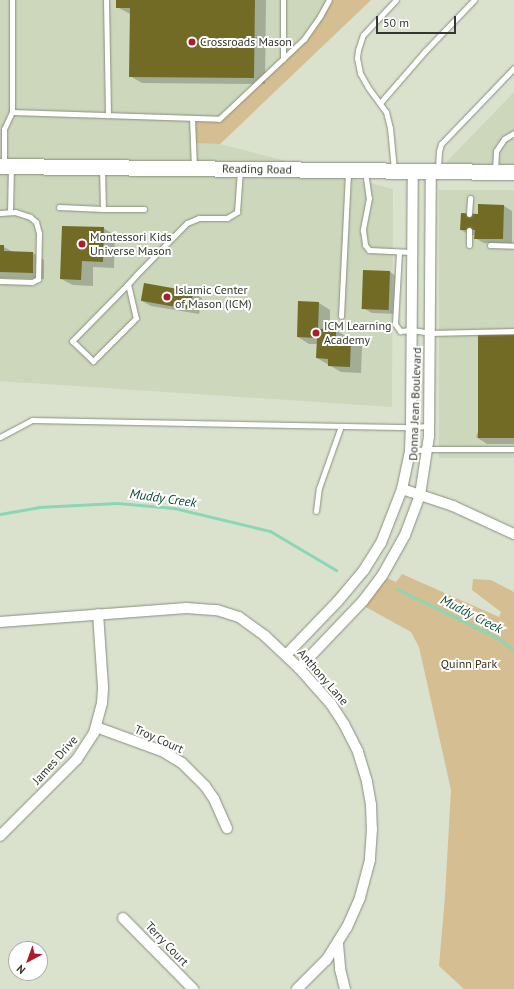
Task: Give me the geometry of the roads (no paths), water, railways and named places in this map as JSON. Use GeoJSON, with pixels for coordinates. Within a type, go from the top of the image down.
{"type":"FeatureCollection","features":[{"type":"Feature","properties":{"kind":"main road","name":"Reading Road"},"geometry":{"type":"LineString","coordinates":[[5,166],[514,172]]}},
{"type":"Feature","properties":{"kind":"street","name":"Donna Jean Boulevard"},"geometry":{"type":"LineString","coordinates":[[286,655],[338,601],[364,570],[381,543],[402,489],[410,451],[411,427],[413,171]]}},
{"type":"Feature","properties":{"kind":"street","name":"Donna Jean Boulevard"},"geometry":{"type":"LineString","coordinates":[[299,668],[363,601],[382,576],[405,535],[420,495],[429,426],[435,171]]}},
{"type":"Feature","properties":{"kind":"street"},"geometry":{"type":"LineString","coordinates":[[402,489],[453,506],[514,534]]}},
{"type":"Feature","properties":{"kind":"street","name":"Anthony Lane"},"geometry":{"type":"LineString","coordinates":[[0,622],[186,608],[217,610],[232,614],[246,621],[286,655],[331,704],[344,724],[363,767],[371,805],[372,829],[367,876],[360,898],[338,944],[326,960],[297,989]]}},
{"type":"Feature","properties":{"kind":"street","name":"James Drive"},"geometry":{"type":"LineString","coordinates":[[0,836],[77,759],[86,747],[96,727],[102,703],[103,687],[98,614]]}},
{"type":"Feature","properties":{"kind":"street","name":"Troy Court"},"geometry":{"type":"LineString","coordinates":[[96,727],[162,751],[182,763],[205,786],[214,799],[227,828]]}},
{"type":"Feature","properties":{"kind":"street","name":"Terry Court"},"geometry":{"type":"LineString","coordinates":[[123,918],[192,989]]}},
{"type":"Feature","properties":{"kind":"street"},"geometry":{"type":"LineString","coordinates":[[338,944],[340,969],[344,989]]}},
{"type":"Feature","properties":{"kind":"lane"},"geometry":{"type":"LineString","coordinates":[[10,212],[5,166],[4,129],[12,112],[12,0]]}},
{"type":"Feature","properties":{"kind":"lane"},"geometry":{"type":"LineString","coordinates":[[106,0],[108,115]]}},
{"type":"Feature","properties":{"kind":"lane"},"geometry":{"type":"LineString","coordinates":[[283,0],[283,59]]}},
{"type":"Feature","properties":{"kind":"lane"},"geometry":{"type":"LineString","coordinates":[[12,112],[219,119],[304,39],[329,0]]}},
{"type":"Feature","properties":{"kind":"lane"},"geometry":{"type":"LineString","coordinates":[[394,171],[386,112],[360,73],[358,50],[363,35],[396,0]]}},
{"type":"Feature","properties":{"kind":"lane"},"geometry":{"type":"LineString","coordinates":[[380,103],[425,51],[474,0]]}},
{"type":"Feature","properties":{"kind":"lane"},"geometry":{"type":"LineString","coordinates":[[435,171],[439,150],[442,144],[514,68]]}},
{"type":"Feature","properties":{"kind":"lane"},"geometry":{"type":"LineString","coordinates":[[192,118],[194,169]]}},
{"type":"Feature","properties":{"kind":"lane"},"geometry":{"type":"LineString","coordinates":[[495,172],[496,151],[504,139],[514,133]]}},
{"type":"Feature","properties":{"kind":"lane"},"geometry":{"type":"LineString","coordinates":[[102,167],[103,209]]}},
{"type":"Feature","properties":{"kind":"lane"},"geometry":{"type":"LineString","coordinates":[[128,284],[136,318],[93,361],[72,342],[128,284],[187,223],[199,218],[227,218],[237,212],[240,169]]}},
{"type":"Feature","properties":{"kind":"lane"},"geometry":{"type":"LineString","coordinates":[[341,316],[348,170]]}},
{"type":"Feature","properties":{"kind":"lane"},"geometry":{"type":"LineString","coordinates":[[365,170],[369,198],[363,230],[365,245],[369,250],[412,252]]}},
{"type":"Feature","properties":{"kind":"lane"},"geometry":{"type":"LineString","coordinates":[[469,214],[470,198]]}},
{"type":"Feature","properties":{"kind":"lane"},"geometry":{"type":"LineString","coordinates":[[59,207],[144,209]]}},
{"type":"Feature","properties":{"kind":"lane"},"geometry":{"type":"LineString","coordinates":[[0,213],[10,212],[23,214],[36,222],[39,233],[38,279],[32,282],[0,281]]}},
{"type":"Feature","properties":{"kind":"lane"},"geometry":{"type":"LineString","coordinates":[[469,230],[469,245]]}},
{"type":"Feature","properties":{"kind":"lane"},"geometry":{"type":"LineString","coordinates":[[490,245],[514,246]]}},
{"type":"Feature","properties":{"kind":"lane"},"geometry":{"type":"LineString","coordinates":[[399,252],[395,324],[400,331],[412,330],[430,333],[514,331]]}},
{"type":"Feature","properties":{"kind":"lane"},"geometry":{"type":"LineString","coordinates":[[0,437],[32,420],[341,426],[429,426]]}},
{"type":"Feature","properties":{"kind":"lane"},"geometry":{"type":"LineString","coordinates":[[316,511],[318,488],[341,426]]}},
{"type":"Feature","properties":{"kind":"lane"},"geometry":{"type":"LineString","coordinates":[[410,451],[427,449],[514,449]]}},
{"type":"Feature","properties":{"kind":"waterway","name":"Muddy Creek"},"geometry":{"type":"LineString","coordinates":[[0,514],[38,507],[117,503],[174,508],[270,531],[336,570]]}},
{"type":"Feature","properties":{"kind":"waterway","name":"Muddy Creek"},"geometry":{"type":"LineString","coordinates":[[397,589],[492,635],[514,650]]}},
{"type":"Feature","properties":{"kind":"place","name":"Crossroads Mason"},"geometry":{"type":"Point","coordinates":[192,42]}},
{"type":"Feature","properties":{"kind":"place","name":"Montessori Kids Universe Mason"},"geometry":{"type":"Point","coordinates":[82,244]}},
{"type":"Feature","properties":{"kind":"place","name":"Islamic Center of Mason (ICM)"},"geometry":{"type":"Point","coordinates":[167,297]}},
{"type":"Feature","properties":{"kind":"place","name":"ICM Learning Academy"},"geometry":{"type":"Point","coordinates":[316,333]}},
{"type":"Feature","properties":{"kind":"park label","name":"Quinn Park"},"geometry":{"type":"Point","coordinates":[469,664]}}]}
